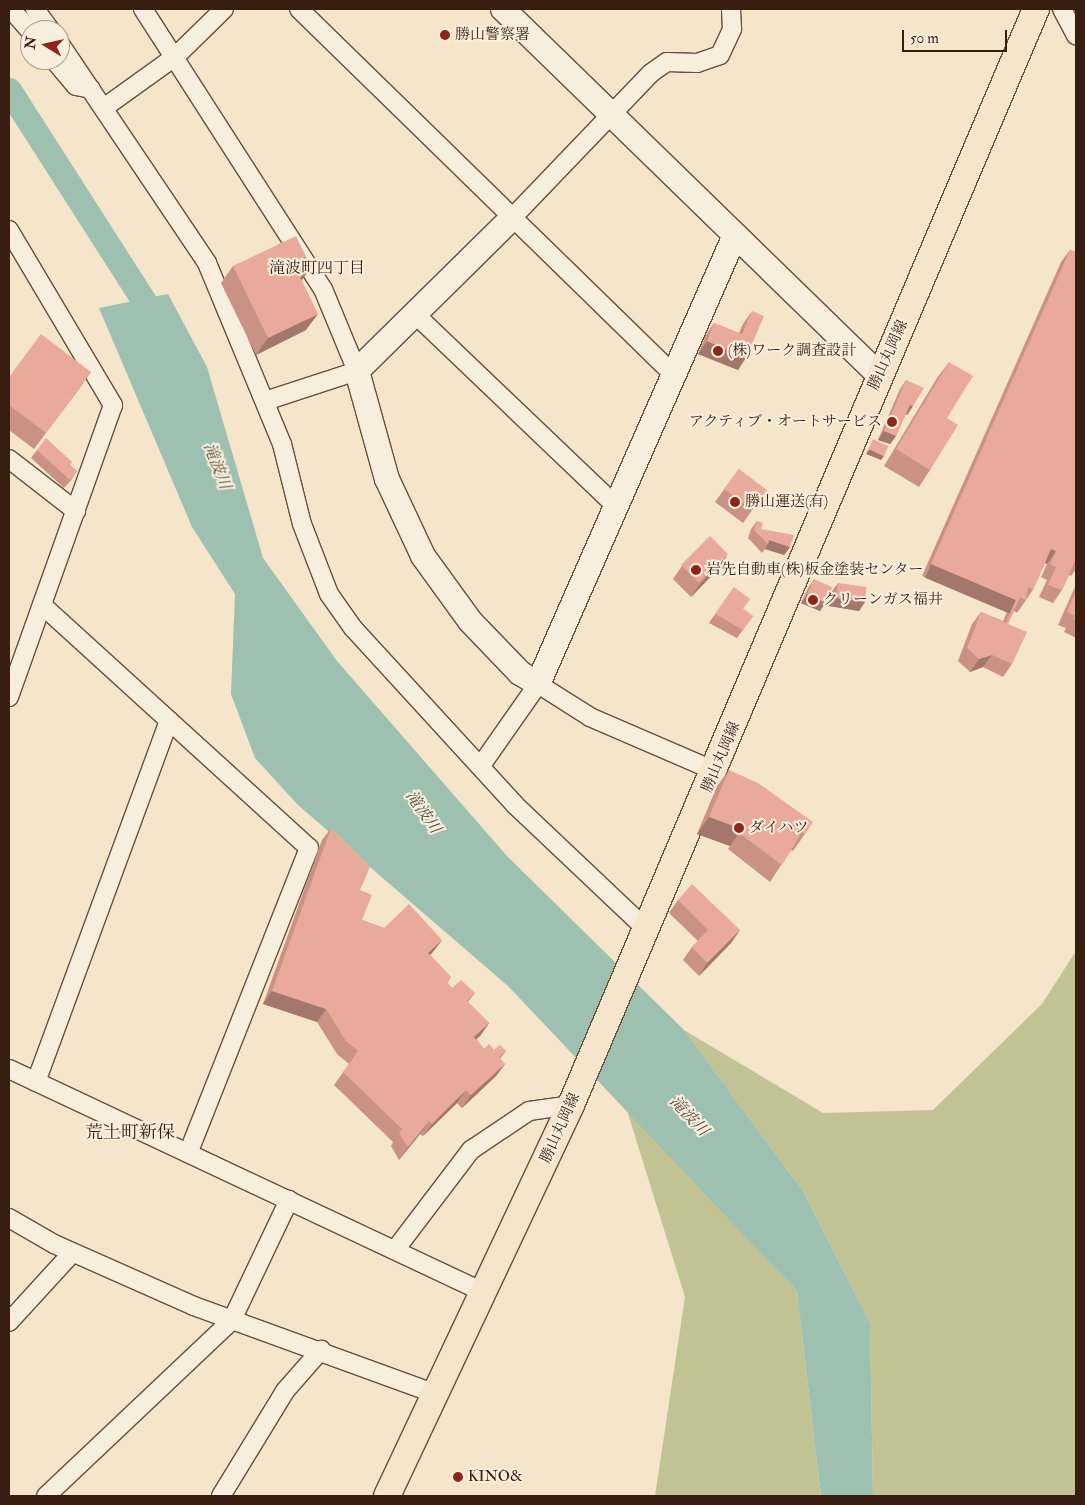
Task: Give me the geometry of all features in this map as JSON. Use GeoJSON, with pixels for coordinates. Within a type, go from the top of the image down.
{"type":"FeatureCollection","features":[{"type":"Feature","properties":{"kind":"main road","name":"勝山丸岡線"},"geometry":{"type":"LineString","coordinates":[[387,1496],[485,1293],[571,1105],[643,931],[715,771],[878,375],[1036,9]]}},
{"type":"Feature","properties":{"kind":"street"},"geometry":{"type":"LineString","coordinates":[[11,9],[20,20]]}},
{"type":"Feature","properties":{"kind":"street"},"geometry":{"type":"LineString","coordinates":[[35,9],[43,20]]}},
{"type":"Feature","properties":{"kind":"street"},"geometry":{"type":"LineString","coordinates":[[143,9],[176,56],[323,289],[357,371],[387,479],[423,556],[470,621],[520,673],[590,717],[715,771]]}},
{"type":"Feature","properties":{"kind":"street"},"geometry":{"type":"LineString","coordinates":[[105,106],[176,56],[224,9]]}},
{"type":"Feature","properties":{"kind":"street"},"geometry":{"type":"LineString","coordinates":[[299,9],[511,219],[674,375]]}},
{"type":"Feature","properties":{"kind":"street"},"geometry":{"type":"LineString","coordinates":[[503,9],[878,375]]}},
{"type":"Feature","properties":{"kind":"street"},"geometry":{"type":"LineString","coordinates":[[266,401],[357,371],[416,315],[612,115],[667,62],[697,63],[720,55],[732,29],[731,9]]}},
{"type":"Feature","properties":{"kind":"street"},"geometry":{"type":"LineString","coordinates":[[1062,9],[1076,35]]}},
{"type":"Feature","properties":{"kind":"street"},"geometry":{"type":"LineString","coordinates":[[70,58],[105,106],[208,263],[266,401],[326,588],[353,628],[482,764],[515,805],[643,931]]}},
{"type":"Feature","properties":{"kind":"street"},"geometry":{"type":"LineString","coordinates":[[62,70],[76,86],[93,90]]}},
{"type":"Feature","properties":{"kind":"street"},"geometry":{"type":"LineString","coordinates":[[9,230],[113,405],[9,697]]}},
{"type":"Feature","properties":{"kind":"street"},"geometry":{"type":"LineString","coordinates":[[482,764],[538,684],[735,235]]}},
{"type":"Feature","properties":{"kind":"street"},"geometry":{"type":"LineString","coordinates":[[416,315],[616,506]]}},
{"type":"Feature","properties":{"kind":"street"},"geometry":{"type":"LineString","coordinates":[[9,458],[76,511]]}},
{"type":"Feature","properties":{"kind":"street"},"geometry":{"type":"LineString","coordinates":[[42,605],[309,848],[188,1153]]}},
{"type":"Feature","properties":{"kind":"street"},"geometry":{"type":"LineString","coordinates":[[36,1082],[169,721]]}},
{"type":"Feature","properties":{"kind":"street"},"geometry":{"type":"LineString","coordinates":[[9,1069],[485,1293]]}},
{"type":"Feature","properties":{"kind":"street"},"geometry":{"type":"LineString","coordinates":[[394,1250],[471,1150],[529,1110],[571,1105]]}},
{"type":"Feature","properties":{"kind":"street"},"geometry":{"type":"LineString","coordinates":[[46,1496],[232,1320],[289,1200]]}},
{"type":"Feature","properties":{"kind":"street"},"geometry":{"type":"LineString","coordinates":[[9,1218],[72,1252],[232,1320],[320,1350],[436,1394]]}},
{"type":"Feature","properties":{"kind":"street"},"geometry":{"type":"LineString","coordinates":[[9,1322],[72,1252]]}},
{"type":"Feature","properties":{"kind":"street"},"geometry":{"type":"LineString","coordinates":[[221,1496],[285,1391],[320,1350]]}},
{"type":"Feature","properties":{"kind":"shaded area"},"geometry":{"type":"Polygon","coordinates":[[[1076,951],[1076,1496],[873,1496],[870,1323],[803,1191],[684,1030],[823,1113],[933,1110],[1042,1004],[1076,951]]]}},
{"type":"Feature","properties":{"kind":"shaded area"},"geometry":{"type":"Polygon","coordinates":[[[626,1107],[797,1291],[821,1496],[655,1496],[685,1297],[626,1107]]]}},
{"type":"Feature","properties":{"kind":"water"},"geometry":{"type":"Polygon","coordinates":[[[168,294],[207,367],[263,558],[337,661],[507,856],[684,1030],[803,1191],[870,1323],[873,1496],[821,1496],[797,1291],[508,986],[298,805],[255,758],[231,694],[235,594],[192,527],[99,308],[168,294]]]}},
{"type":"Feature","properties":{"kind":"building"},"geometry":{"type":"Polygon","coordinates":[[[296,236],[311,267],[300,277],[318,314],[268,338],[233,266],[296,236]]]}},
{"type":"Feature","properties":{"kind":"building"},"geometry":{"type":"Polygon","coordinates":[[[1070,250],[1076,252],[1076,562],[1062,590],[1048,585],[1056,567],[1050,564],[1056,551],[1051,549],[1033,590],[1028,587],[1026,600],[1020,597],[1008,624],[1027,632],[1012,664],[992,655],[979,659],[967,648],[981,612],[1006,623],[1016,600],[931,564],[1070,250]]]}},
{"type":"Feature","properties":{"kind":"building"},"geometry":{"type":"Polygon","coordinates":[[[752,311],[764,316],[746,358],[707,341],[714,323],[742,334],[752,311]]]}},
{"type":"Feature","properties":{"kind":"building"},"geometry":{"type":"Polygon","coordinates":[[[41,334],[91,372],[46,433],[9,405],[9,377],[41,334]]]}},
{"type":"Feature","properties":{"kind":"building"},"geometry":{"type":"Polygon","coordinates":[[[949,362],[973,376],[947,418],[958,425],[930,470],[896,449],[949,362]]]}},
{"type":"Feature","properties":{"kind":"building"},"geometry":{"type":"Polygon","coordinates":[[[906,380],[924,388],[913,406],[910,405],[896,436],[884,431],[906,380]]]}},
{"type":"Feature","properties":{"kind":"building"},"geometry":{"type":"Polygon","coordinates":[[[46,438],[72,462],[70,465],[77,471],[70,480],[37,450],[46,438]]]}},
{"type":"Feature","properties":{"kind":"building"},"geometry":{"type":"Polygon","coordinates":[[[873,439],[888,446],[884,456],[868,449],[873,439]]]}},
{"type":"Feature","properties":{"kind":"building"},"geometry":{"type":"Polygon","coordinates":[[[739,469],[767,490],[752,510],[724,489],[739,469]]]}},
{"type":"Feature","properties":{"kind":"building"},"geometry":{"type":"Polygon","coordinates":[[[757,521],[763,523],[761,529],[794,535],[790,547],[769,540],[768,544],[754,530],[757,521]]]}},
{"type":"Feature","properties":{"kind":"building"},"geometry":{"type":"Polygon","coordinates":[[[710,536],[728,554],[699,583],[681,565],[710,536]]]}},
{"type":"Feature","properties":{"kind":"building"},"geometry":{"type":"Polygon","coordinates":[[[814,579],[832,587],[825,603],[807,595],[814,579]]]}},
{"type":"Feature","properties":{"kind":"building"},"geometry":{"type":"Polygon","coordinates":[[[838,583],[867,587],[865,602],[836,598],[838,583]]]}},
{"type":"Feature","properties":{"kind":"building"},"geometry":{"type":"Polygon","coordinates":[[[734,587],[750,599],[743,609],[753,616],[743,630],[715,614],[734,587]]]}},
{"type":"Feature","properties":{"kind":"building"},"geometry":{"type":"Polygon","coordinates":[[[1076,591],[1076,621],[1073,619],[1075,616],[1067,612],[1076,591]]]}},
{"type":"Feature","properties":{"kind":"building"},"geometry":{"type":"Polygon","coordinates":[[[729,770],[758,783],[813,822],[805,834],[802,832],[782,865],[739,833],[742,829],[709,817],[729,770]]]}},
{"type":"Feature","properties":{"kind":"building"},"geometry":{"type":"Polygon","coordinates":[[[331,828],[370,867],[360,890],[372,895],[362,920],[384,928],[409,904],[442,940],[428,953],[451,977],[447,982],[452,988],[461,980],[475,993],[467,1001],[489,1023],[474,1037],[484,1049],[489,1044],[494,1050],[500,1045],[506,1051],[499,1057],[505,1064],[471,1095],[466,1090],[432,1124],[429,1121],[408,1147],[399,1133],[402,1129],[343,1072],[358,1051],[346,1041],[326,1009],[272,991],[331,828]]]}},
{"type":"Feature","properties":{"kind":"building"},"geometry":{"type":"Polygon","coordinates":[[[692,884],[740,930],[707,963],[692,947],[708,930],[678,900],[692,884]]]}},
{"type":"Feature","properties":{"kind":"waterway","name":"滝波川"},"geometry":{"type":"LineString","coordinates":[[9,90],[161,328]]}},
{"type":"Feature","properties":{"kind":"place","name":"勝山警察署"},"geometry":{"type":"Point","coordinates":[445,35]}},
{"type":"Feature","properties":{"kind":"place","name":"(株)ワーク調査設計"},"geometry":{"type":"Point","coordinates":[718,351]}},
{"type":"Feature","properties":{"kind":"place","name":"アクティブ・オートサービス"},"geometry":{"type":"Point","coordinates":[892,422]}},
{"type":"Feature","properties":{"kind":"place","name":"勝山運送(有)"},"geometry":{"type":"Point","coordinates":[735,502]}},
{"type":"Feature","properties":{"kind":"place","name":"岩先自動車(株)板金塗装センター"},"geometry":{"type":"Point","coordinates":[696,570]}},
{"type":"Feature","properties":{"kind":"place","name":"クリーンガス福井"},"geometry":{"type":"Point","coordinates":[813,600]}},
{"type":"Feature","properties":{"kind":"place","name":"ダイハツ"},"geometry":{"type":"Point","coordinates":[739,828]}},
{"type":"Feature","properties":{"kind":"place","name":"KINO&"},"geometry":{"type":"Point","coordinates":[458,1477]}},
{"type":"Feature","properties":{"kind":"district","name":"滝波町四丁目"},"geometry":{"type":"Point","coordinates":[317,268]}},
{"type":"Feature","properties":{"kind":"district","name":"荒土町新保"},"geometry":{"type":"Point","coordinates":[130,1133]}}]}
